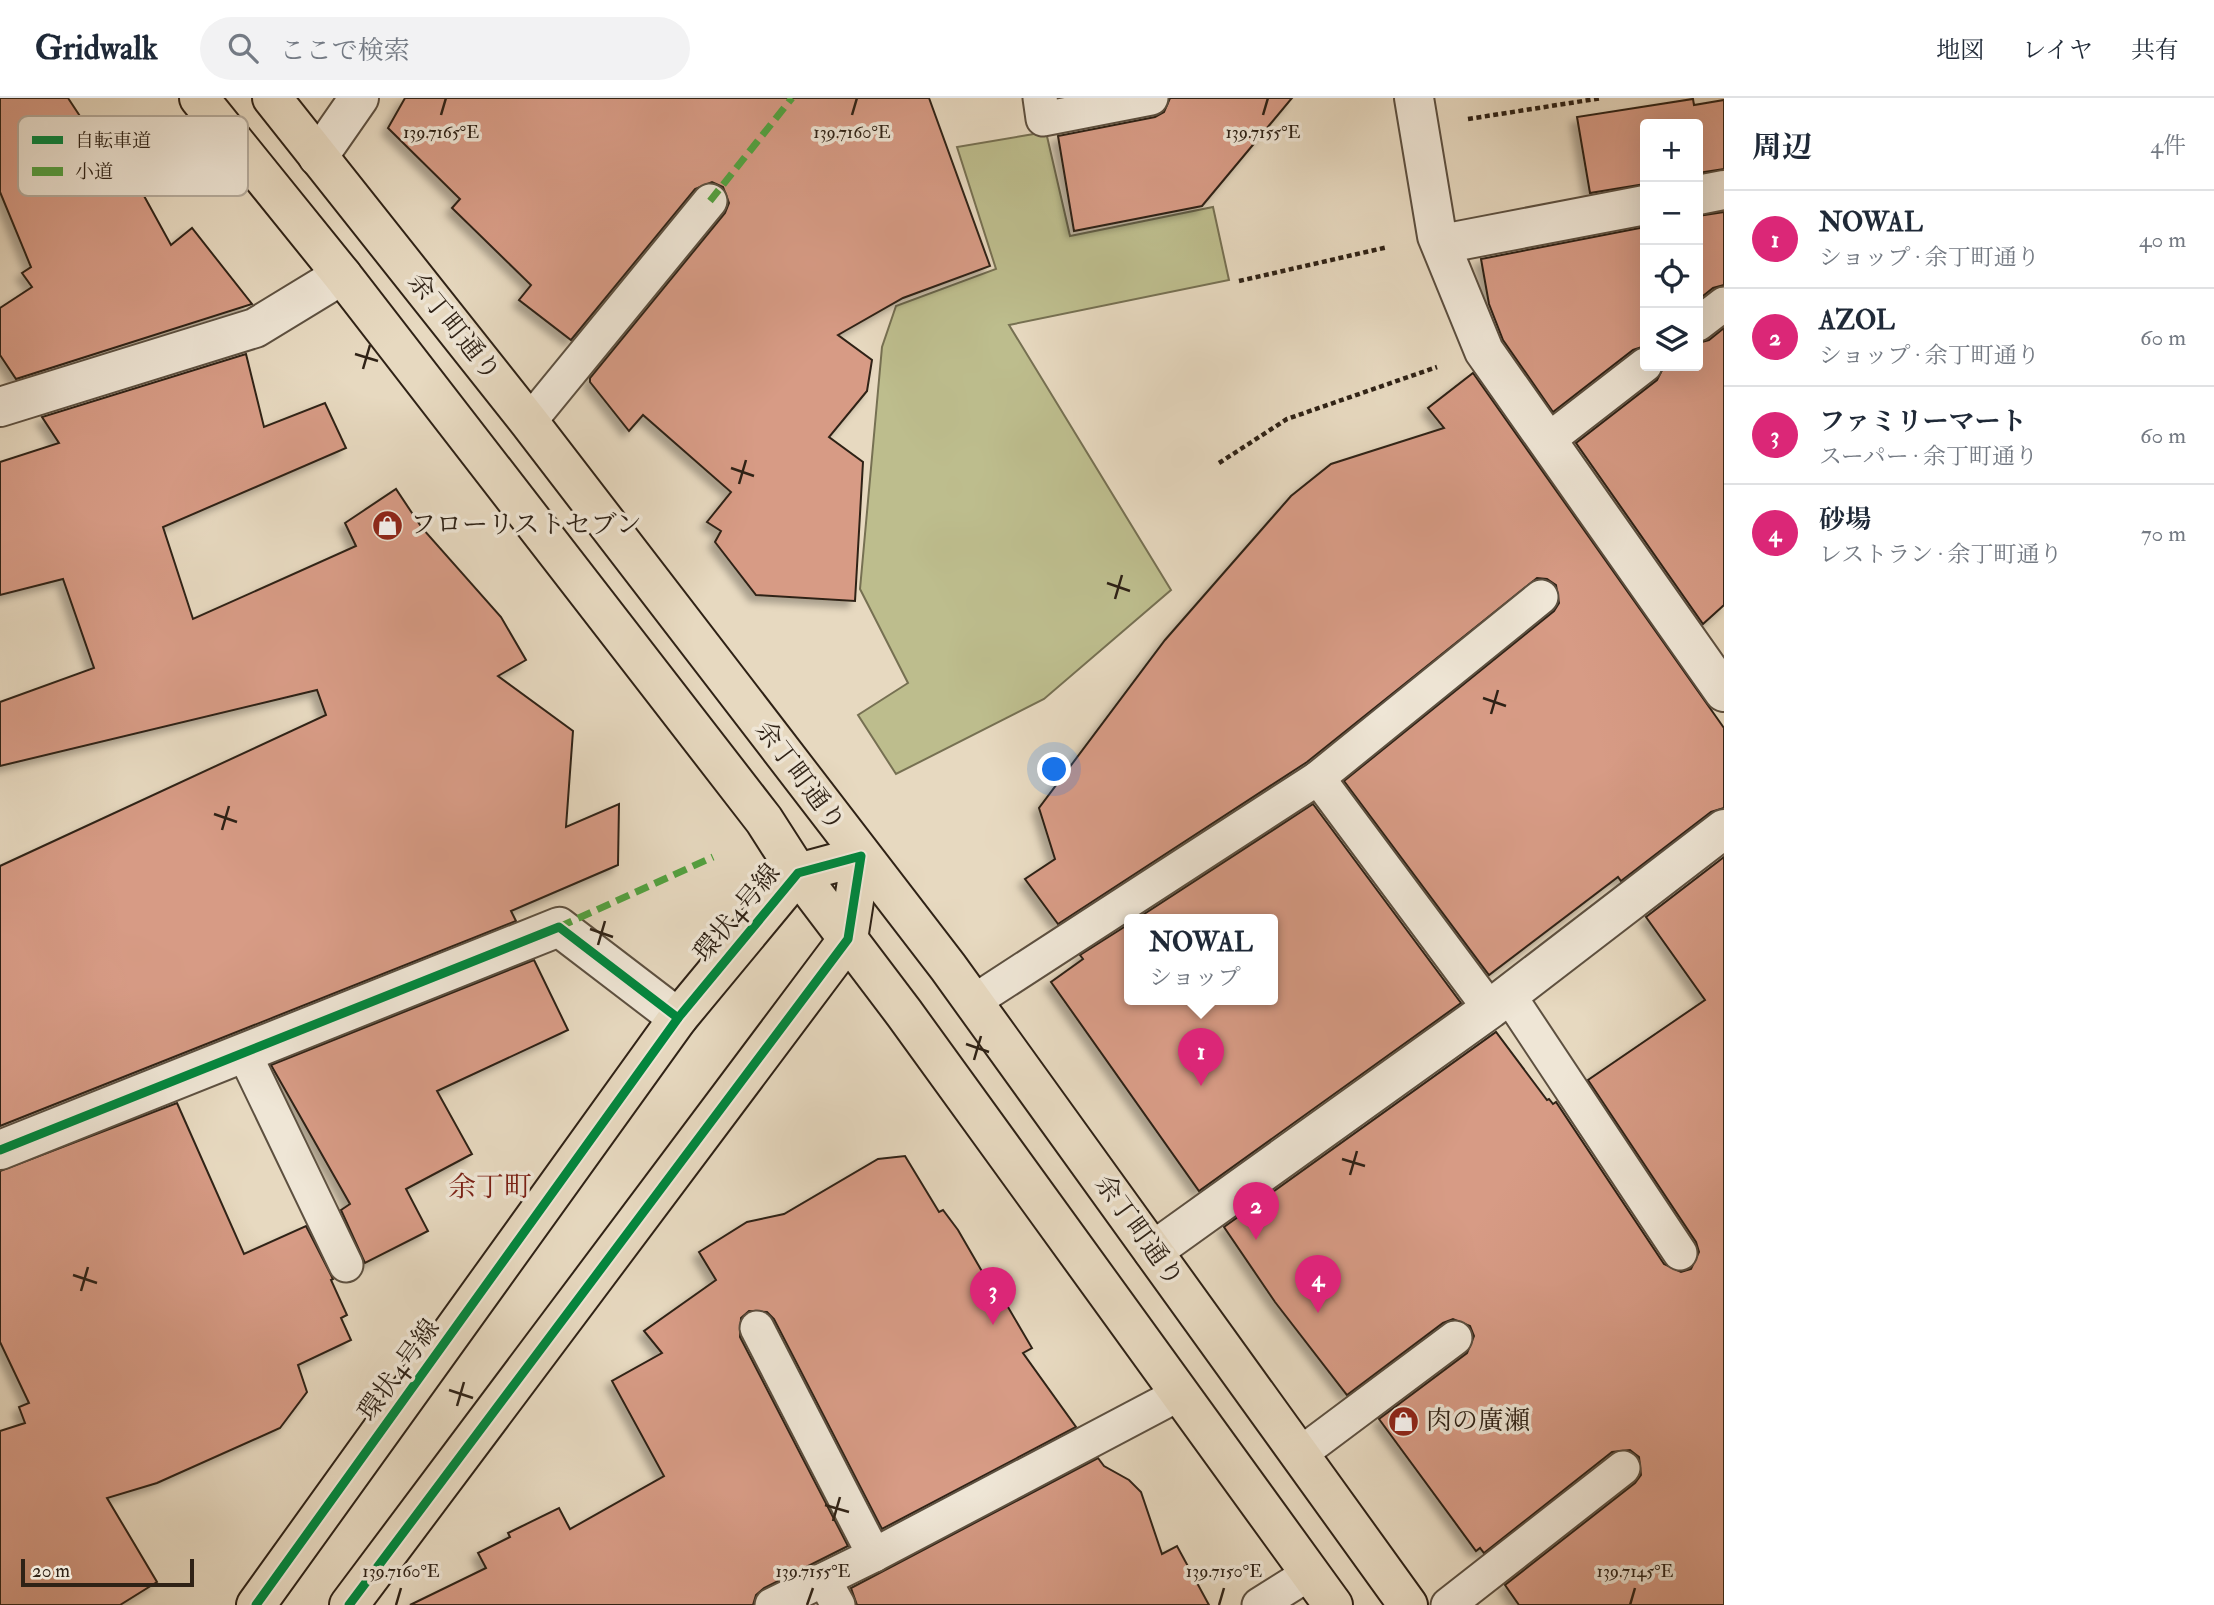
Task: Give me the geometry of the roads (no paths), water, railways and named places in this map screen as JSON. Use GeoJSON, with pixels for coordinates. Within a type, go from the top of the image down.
{"type":"FeatureCollection","features":[{"type":"Feature","properties":{"kind":"main road"},"geometry":{"type":"LineString","coordinates":[[199,98],[214,116]]}},
{"type":"Feature","properties":{"kind":"main road","name":"余丁町通り"},"geometry":{"type":"LineString","coordinates":[[272,98],[529,422],[973,1002],[1408,1605]]}},
{"type":"Feature","properties":{"kind":"main road"},"geometry":{"type":"LineString","coordinates":[[248,159],[342,275],[764,820],[798,873],[1181,1393],[1333,1605]]}},
{"type":"Feature","properties":{"kind":"main road"},"geometry":{"type":"LineString","coordinates":[[349,1605],[848,939],[860,856]]}},
{"type":"Feature","properties":{"kind":"main road","name":"環状4号線"},"geometry":{"type":"LineString","coordinates":[[256,1605],[678,1018],[798,873],[860,856]]}},
{"type":"Feature","properties":{"kind":"street"},"geometry":{"type":"LineString","coordinates":[[318,157],[359,98]]}},
{"type":"Feature","properties":{"kind":"street"},"geometry":{"type":"LineString","coordinates":[[1417,112],[1439,240],[1484,351],[1724,692]]}},
{"type":"Feature","properties":{"kind":"street"},"geometry":{"type":"LineString","coordinates":[[1703,194],[1724,190]]}},
{"type":"Feature","properties":{"kind":"street"},"geometry":{"type":"LineString","coordinates":[[1439,240],[1640,206]]}},
{"type":"Feature","properties":{"kind":"street"},"geometry":{"type":"LineString","coordinates":[[0,407],[256,328],[342,275]]}},
{"type":"Feature","properties":{"kind":"street"},"geometry":{"type":"LineString","coordinates":[[1153,1251],[1499,1002],[1724,829]]}},
{"type":"Feature","properties":{"kind":"street"},"geometry":{"type":"LineString","coordinates":[[0,1150],[559,927],[678,1018]]}},
{"type":"Feature","properties":{"kind":"lane"},"geometry":{"type":"LineString","coordinates":[[1040,98],[1043,119],[1151,98]]}},
{"type":"Feature","properties":{"kind":"lane"},"geometry":{"type":"LineString","coordinates":[[529,422],[710,201]]}},
{"type":"Feature","properties":{"kind":"lane"},"geometry":{"type":"LineString","coordinates":[[1703,320],[1724,304]]}},
{"type":"Feature","properties":{"kind":"lane"},"geometry":{"type":"LineString","coordinates":[[1547,441],[1640,369]]}},
{"type":"Feature","properties":{"kind":"lane"},"geometry":{"type":"LineString","coordinates":[[973,1002],[1318,778],[1541,597]]}},
{"type":"Feature","properties":{"kind":"lane"},"geometry":{"type":"LineString","coordinates":[[1318,778],[1499,1002],[1680,1252]]}},
{"type":"Feature","properties":{"kind":"lane"},"geometry":{"type":"LineString","coordinates":[[244,1053],[346,1265]]}},
{"type":"Feature","properties":{"kind":"lane"},"geometry":{"type":"LineString","coordinates":[[757,1328],[874,1555]]}},
{"type":"Feature","properties":{"kind":"lane"},"geometry":{"type":"LineString","coordinates":[[1300,1454],[1455,1338]]}},
{"type":"Feature","properties":{"kind":"lane"},"geometry":{"type":"LineString","coordinates":[[772,1605],[831,1592],[874,1555],[1181,1393]]}},
{"type":"Feature","properties":{"kind":"lane"},"geometry":{"type":"LineString","coordinates":[[1448,1605],[1623,1468]]}},
{"type":"Feature","properties":{"kind":"lane"},"geometry":{"type":"LineString","coordinates":[[1259,1605],[1310,1573]]}},
{"type":"Feature","properties":{"kind":"place","name":"フローリストセブン"},"geometry":{"type":"Point","coordinates":[387,525]}},
{"type":"Feature","properties":{"kind":"place","name":"NOWAL"},"geometry":{"type":"Point","coordinates":[1201,1086]}},
{"type":"Feature","properties":{"kind":"place","name":"AZOL"},"geometry":{"type":"Point","coordinates":[1256,1240]}},
{"type":"Feature","properties":{"kind":"place","name":"砂場"},"geometry":{"type":"Point","coordinates":[1318,1313]}},
{"type":"Feature","properties":{"kind":"place","name":"ファミリーマート"},"geometry":{"type":"Point","coordinates":[993,1325]}},
{"type":"Feature","properties":{"kind":"place","name":"肉の廣瀬"},"geometry":{"type":"Point","coordinates":[1403,1421]}},
{"type":"Feature","properties":{"kind":"district","name":"余丁町"},"geometry":{"type":"Point","coordinates":[490,1187]}}]}
